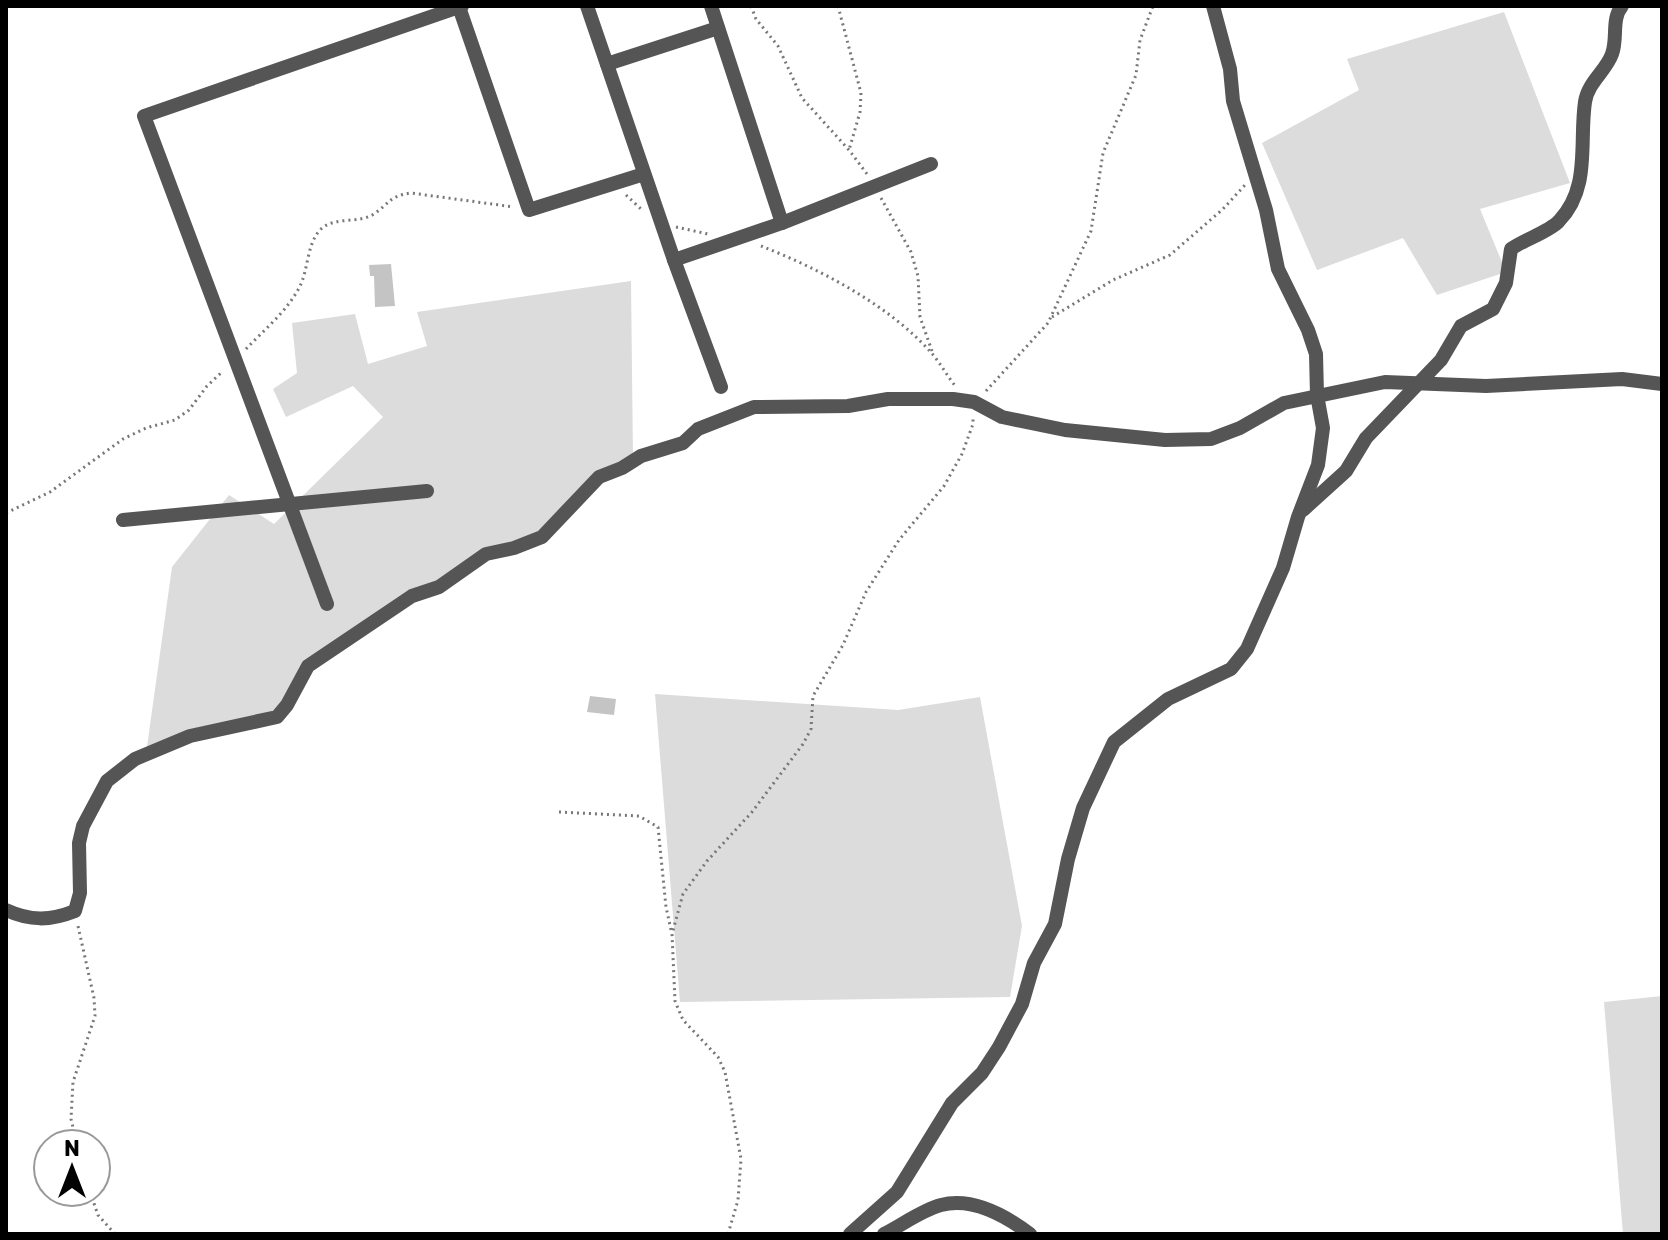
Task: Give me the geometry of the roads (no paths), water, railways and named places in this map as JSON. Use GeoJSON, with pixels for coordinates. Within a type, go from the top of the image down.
{"type":"FeatureCollection","features":[{"type":"Feature","properties":{"kind":"street"},"geometry":{"type":"LineString","coordinates":[[587,6],[721,387]]}},
{"type":"Feature","properties":{"kind":"street"},"geometry":{"type":"LineString","coordinates":[[711,6],[782,223]]}},
{"type":"Feature","properties":{"kind":"street"},"geometry":{"type":"LineString","coordinates":[[850,1234],[897,1192],[952,1103],[982,1073],[999,1047],[1022,1004],[1034,963],[1055,924],[1068,859],[1083,808],[1114,742],[1168,699],[1231,669],[1247,649],[1283,568],[1318,465],[1323,428],[1317,395],[1316,354],[1308,330],[1278,269],[1266,210],[1233,101],[1230,69],[1213,6]]}},
{"type":"Feature","properties":{"kind":"street"},"geometry":{"type":"LineString","coordinates":[[1300,512],[1346,471],[1366,438],[1441,360],[1461,326],[1493,309],[1506,283],[1511,249],[1558,222],[1572,200],[1582,171],[1585,101],[1589,89],[1612,54],[1616,13],[1622,6]]}},
{"type":"Feature","properties":{"kind":"street"},"geometry":{"type":"LineString","coordinates":[[327,604],[144,116],[460,7],[529,210],[644,174]]}},
{"type":"Feature","properties":{"kind":"street"},"geometry":{"type":"LineString","coordinates":[[607,64],[718,28]]}},
{"type":"Feature","properties":{"kind":"street"},"geometry":{"type":"LineString","coordinates":[[674,260],[782,223],[931,164]]}},
{"type":"Feature","properties":{"kind":"street"},"geometry":{"type":"LineString","coordinates":[[6,910],[22,917],[38,919],[60,917],[75,911],[80,893],[79,843],[83,826],[107,781],[135,759],[190,736],[277,717],[308,666],[412,596],[439,587],[486,554],[542,537],[599,477],[641,456],[683,443],[698,429],[754,407],[848,406],[888,399],[953,399],[974,402],[1002,417],[1065,430],[1165,440],[1211,439],[1240,428],[1284,403],[1385,382],[1486,386],[1622,379],[1662,384]]}},
{"type":"Feature","properties":{"kind":"street"},"geometry":{"type":"LineString","coordinates":[[123,520],[427,491]]}},
{"type":"Feature","properties":{"kind":"street"},"geometry":{"type":"LineString","coordinates":[[884,1234],[939,1205],[965,1202],[1015,1222],[1030,1234]]}}]}
